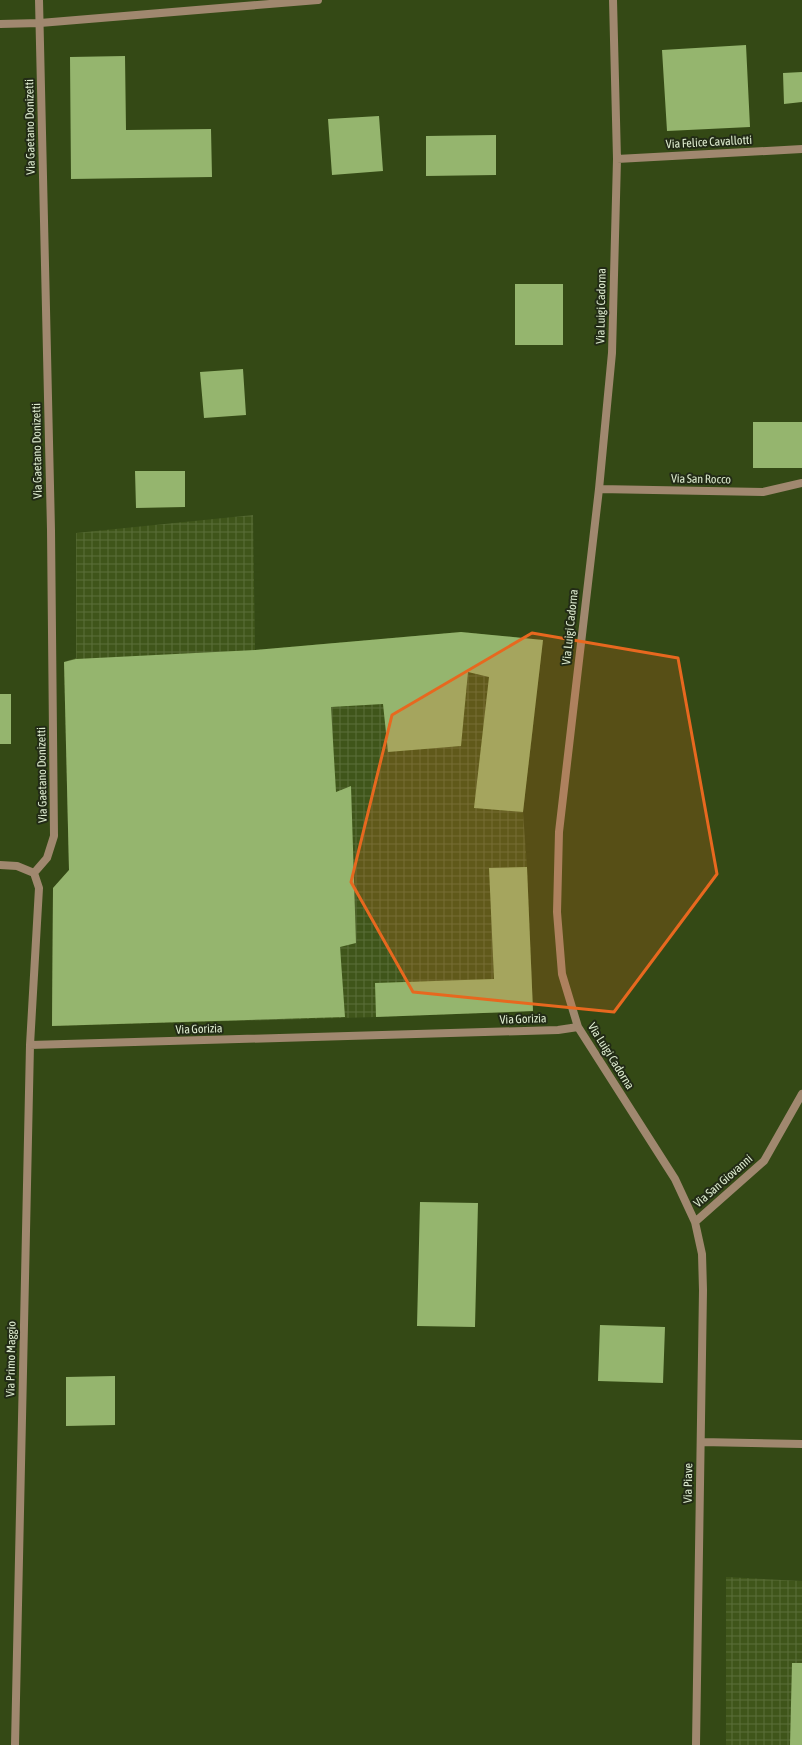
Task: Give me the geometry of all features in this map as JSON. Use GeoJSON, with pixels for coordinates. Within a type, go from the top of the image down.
{"type":"FeatureCollection","features":[{"type":"Feature","properties":{"kind":"street","name":"Via Gaetano Donizetti"},"geometry":{"type":"LineString","coordinates":[[34,873],[47,858],[54,836],[51,530],[39,0]]}},
{"type":"Feature","properties":{"kind":"street"},"geometry":{"type":"LineString","coordinates":[[0,24],[40,23],[318,0]]}},
{"type":"Feature","properties":{"kind":"street","name":"Via Luigi Cadorna"},"geometry":{"type":"LineString","coordinates":[[613,0],[616,159],[612,353],[599,489],[559,832],[557,912],[562,974],[578,1027],[675,1179],[695,1222]]}},
{"type":"Feature","properties":{"kind":"street","name":"Via Felice Cavallotti"},"geometry":{"type":"LineString","coordinates":[[616,159],[802,149]]}},
{"type":"Feature","properties":{"kind":"street","name":"Via San Rocco"},"geometry":{"type":"LineString","coordinates":[[599,489],[763,492],[802,483]]}},
{"type":"Feature","properties":{"kind":"street"},"geometry":{"type":"LineString","coordinates":[[0,866],[17,866],[34,873],[39,888],[30,1045]]}},
{"type":"Feature","properties":{"kind":"street","name":"Via Gorizia"},"geometry":{"type":"LineString","coordinates":[[30,1045],[558,1030],[578,1027]]}},
{"type":"Feature","properties":{"kind":"street","name":"Via Primo Maggio"},"geometry":{"type":"LineString","coordinates":[[15,1745],[30,1045]]}},
{"type":"Feature","properties":{"kind":"street","name":"Via San Giovanni"},"geometry":{"type":"LineString","coordinates":[[695,1222],[764,1161],[802,1094]]}},
{"type":"Feature","properties":{"kind":"street","name":"Via Piave"},"geometry":{"type":"LineString","coordinates":[[695,1222],[702,1254],[703,1290],[696,1745]]}},
{"type":"Feature","properties":{"kind":"street"},"geometry":{"type":"LineString","coordinates":[[701,1442],[802,1444]]}},
{"type":"Feature","properties":{"kind":"highlighted area"},"geometry":{"type":"Polygon","coordinates":[[[532,633],[678,658],[717,874],[614,1012],[413,992],[351,882],[392,715],[532,633]]]}},
{"type":"Feature","properties":{"kind":"shaded area"},"geometry":{"type":"Polygon","coordinates":[[[253,515],[255,650],[461,632],[543,640],[523,812],[527,867],[533,1011],[52,1026],[53,888],[69,870],[64,662],[76,658],[76,533],[253,515]]]}},
{"type":"Feature","properties":{"kind":"shaded area"},"geometry":{"type":"Polygon","coordinates":[[[726,1577],[802,1581],[802,1745],[726,1745],[726,1577]]]}},
{"type":"Feature","properties":{"kind":"building"},"geometry":{"type":"Polygon","coordinates":[[[746,45],[750,127],[667,131],[662,50],[746,45]]]}},
{"type":"Feature","properties":{"kind":"building"},"geometry":{"type":"Polygon","coordinates":[[[125,56],[126,130],[211,129],[212,177],[71,179],[70,57],[125,56]]]}},
{"type":"Feature","properties":{"kind":"building"},"geometry":{"type":"Polygon","coordinates":[[[802,72],[802,102],[784,104],[783,73],[802,72]]]}},
{"type":"Feature","properties":{"kind":"building"},"geometry":{"type":"Polygon","coordinates":[[[379,116],[383,171],[332,175],[328,119],[379,116]]]}},
{"type":"Feature","properties":{"kind":"building"},"geometry":{"type":"Polygon","coordinates":[[[496,135],[496,175],[426,176],[426,136],[496,135]]]}},
{"type":"Feature","properties":{"kind":"building"},"geometry":{"type":"Polygon","coordinates":[[[515,284],[563,284],[563,345],[515,345],[515,284]]]}},
{"type":"Feature","properties":{"kind":"building"},"geometry":{"type":"Polygon","coordinates":[[[243,369],[246,415],[204,418],[200,372],[243,369]]]}},
{"type":"Feature","properties":{"kind":"building"},"geometry":{"type":"Polygon","coordinates":[[[753,422],[802,422],[802,468],[753,468],[753,422]]]}},
{"type":"Feature","properties":{"kind":"building"},"geometry":{"type":"Polygon","coordinates":[[[135,471],[185,471],[185,507],[136,508],[135,471]]]}},
{"type":"Feature","properties":{"kind":"building"},"geometry":{"type":"Polygon","coordinates":[[[461,632],[543,640],[523,812],[474,808],[489,677],[468,672],[461,746],[388,752],[383,704],[331,707],[336,792],[351,786],[356,943],[340,947],[345,1017],[52,1026],[53,888],[69,870],[64,662],[76,659],[255,650],[461,632]]]}},
{"type":"Feature","properties":{"kind":"building"},"geometry":{"type":"Polygon","coordinates":[[[0,694],[11,694],[11,744],[0,744],[0,694]]]}},
{"type":"Feature","properties":{"kind":"building"},"geometry":{"type":"Polygon","coordinates":[[[527,867],[533,1011],[376,1017],[375,983],[494,979],[489,868],[527,867]]]}},
{"type":"Feature","properties":{"kind":"building"},"geometry":{"type":"Polygon","coordinates":[[[420,1202],[478,1203],[475,1327],[417,1326],[420,1202]]]}},
{"type":"Feature","properties":{"kind":"building"},"geometry":{"type":"Polygon","coordinates":[[[600,1325],[665,1327],[663,1383],[598,1381],[600,1325]]]}},
{"type":"Feature","properties":{"kind":"building"},"geometry":{"type":"Polygon","coordinates":[[[115,1376],[115,1425],[66,1426],[66,1377],[115,1376]]]}},
{"type":"Feature","properties":{"kind":"building"},"geometry":{"type":"Polygon","coordinates":[[[792,1663],[802,1663],[802,1745],[790,1745],[792,1663]]]}}]}
